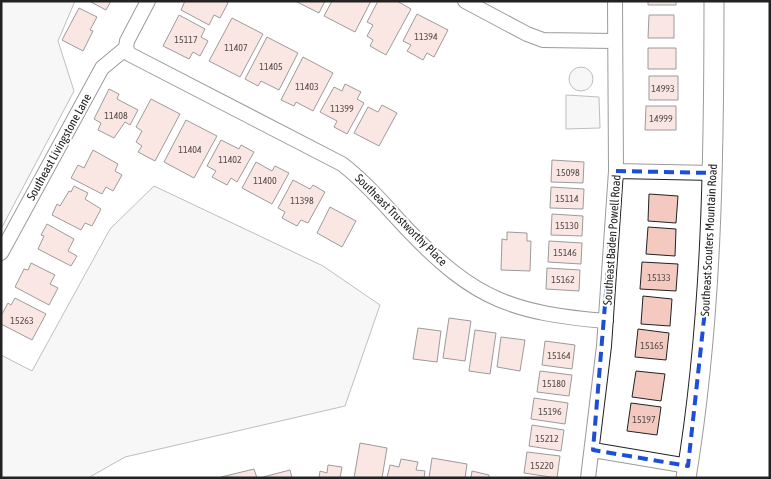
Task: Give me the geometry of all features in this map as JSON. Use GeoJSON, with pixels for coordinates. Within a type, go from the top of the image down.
{"type":"FeatureCollection","features":[{"type":"Feature","properties":{"kind":"street"},"geometry":{"type":"LineString","coordinates":[[126,48],[127,41],[148,1]]}},
{"type":"Feature","properties":{"kind":"street"},"geometry":{"type":"LineString","coordinates":[[465,1],[527,34],[543,40],[614,41]]}},
{"type":"Feature","properties":{"kind":"street","name":"Southeast Baden Powell Road"},"geometry":{"type":"LineString","coordinates":[[588,478],[593,450],[606,321],[616,171],[615,1]]}},
{"type":"Feature","properties":{"kind":"street","name":"Southeast Scouters Mountain Road"},"geometry":{"type":"LineString","coordinates":[[687,472],[706,310],[713,173],[714,1]]}},
{"type":"Feature","properties":{"kind":"street","name":"Southeast Livingstone Lane"},"geometry":{"type":"LineString","coordinates":[[1,253],[102,68],[126,48]]}},
{"type":"Feature","properties":{"kind":"street","name":"Southeast Trustworthy Place"},"geometry":{"type":"LineString","coordinates":[[126,48],[129,54],[342,164],[366,183],[426,248],[474,288],[499,300],[529,310],[606,321]]}},
{"type":"Feature","properties":{"kind":"street"},"geometry":{"type":"LineString","coordinates":[[616,171],[713,173]]}},
{"type":"Feature","properties":{"kind":"street"},"geometry":{"type":"LineString","coordinates":[[593,450],[687,472]]}},
{"type":"Feature","properties":{"kind":"highlighted area"},"geometry":{"type":"Polygon","coordinates":[[[616,171],[713,173],[705,310],[688,466],[593,450],[616,171]]]}},
{"type":"Feature","properties":{"kind":"shaded area"},"geometry":{"type":"Polygon","coordinates":[[[1,1],[75,1],[58,41],[74,91],[1,229],[1,1]]]}},
{"type":"Feature","properties":{"kind":"shaded area"},"geometry":{"type":"Polygon","coordinates":[[[581,67],[586,68],[592,74],[592,84],[586,90],[581,91],[576,90],[570,84],[569,79],[570,74],[576,68],[581,67]]]}},
{"type":"Feature","properties":{"kind":"shaded area"},"geometry":{"type":"Polygon","coordinates":[[[566,95],[599,97],[600,128],[566,129],[566,95]]]}},
{"type":"Feature","properties":{"kind":"shaded area"},"geometry":{"type":"Polygon","coordinates":[[[154,186],[323,266],[380,305],[345,406],[125,457],[88,478],[1,478],[1,355],[32,371],[110,229],[154,186]]]}},
{"type":"Feature","properties":{"kind":"building"},"geometry":{"type":"Polygon","coordinates":[[[89,1],[111,1],[106,10],[89,1]]]}},
{"type":"Feature","properties":{"kind":"building"},"geometry":{"type":"Polygon","coordinates":[[[185,1],[225,1],[228,3],[220,18],[214,15],[209,25],[181,10],[185,1]]]}},
{"type":"Feature","properties":{"kind":"building"},"geometry":{"type":"Polygon","coordinates":[[[295,1],[325,1],[319,13],[295,1]]]}},
{"type":"Feature","properties":{"kind":"building"},"geometry":{"type":"Polygon","coordinates":[[[332,1],[371,1],[355,32],[324,16],[332,1]]]}},
{"type":"Feature","properties":{"kind":"building"},"geometry":{"type":"Polygon","coordinates":[[[378,1],[397,1],[411,9],[386,55],[370,46],[373,40],[367,36],[373,25],[367,22],[378,1]]]}},
{"type":"Feature","properties":{"kind":"building"},"geometry":{"type":"Polygon","coordinates":[[[648,1],[676,1],[676,5],[648,5],[648,1]]]}},
{"type":"Feature","properties":{"kind":"building"},"geometry":{"type":"Polygon","coordinates":[[[79,8],[97,17],[90,30],[93,31],[83,51],[62,40],[79,8]]]}},
{"type":"Feature","properties":{"kind":"building"},"geometry":{"type":"Polygon","coordinates":[[[417,14],[448,30],[434,57],[427,53],[423,60],[407,51],[411,45],[403,41],[417,14]]]}},
{"type":"Feature","properties":{"kind":"building"},"geometry":{"type":"Polygon","coordinates":[[[179,15],[205,29],[201,37],[208,41],[200,56],[193,52],[189,59],[163,46],[179,15]]]}},
{"type":"Feature","properties":{"kind":"building"},"geometry":{"type":"Polygon","coordinates":[[[649,15],[674,15],[674,38],[648,38],[649,15]]]}},
{"type":"Feature","properties":{"kind":"building"},"geometry":{"type":"Polygon","coordinates":[[[232,18],[263,34],[240,77],[209,61],[232,18]]]}},
{"type":"Feature","properties":{"kind":"building"},"geometry":{"type":"Polygon","coordinates":[[[267,37],[298,53],[279,90],[261,81],[258,86],[245,79],[267,37]]]}},
{"type":"Feature","properties":{"kind":"building"},"geometry":{"type":"Polygon","coordinates":[[[648,48],[676,48],[676,69],[648,69],[648,48]]]}},
{"type":"Feature","properties":{"kind":"building"},"geometry":{"type":"Polygon","coordinates":[[[303,57],[333,73],[313,111],[296,102],[294,106],[281,100],[303,57]]]}},
{"type":"Feature","properties":{"kind":"building"},"geometry":{"type":"Polygon","coordinates":[[[649,76],[678,76],[678,100],[649,100],[649,76]]]}},
{"type":"Feature","properties":{"kind":"building"},"geometry":{"type":"Polygon","coordinates":[[[345,84],[361,92],[357,99],[364,103],[347,134],[334,127],[337,121],[320,112],[334,87],[342,91],[345,84]]]}},
{"type":"Feature","properties":{"kind":"building"},"geometry":{"type":"Polygon","coordinates":[[[109,89],[119,94],[117,99],[138,110],[130,125],[125,122],[114,138],[98,130],[101,123],[94,119],[109,89]]]}},
{"type":"Feature","properties":{"kind":"building"},"geometry":{"type":"Polygon","coordinates":[[[151,99],[180,114],[155,161],[138,152],[142,146],[136,142],[142,131],[136,127],[151,99]]]}},
{"type":"Feature","properties":{"kind":"building"},"geometry":{"type":"Polygon","coordinates":[[[382,105],[397,113],[379,146],[354,133],[368,107],[378,112],[382,105]]]}},
{"type":"Feature","properties":{"kind":"building"},"geometry":{"type":"Polygon","coordinates":[[[646,106],[676,106],[676,130],[645,130],[646,106]]]}},
{"type":"Feature","properties":{"kind":"building"},"geometry":{"type":"Polygon","coordinates":[[[186,120],[217,136],[194,178],[164,162],[186,120]]]}},
{"type":"Feature","properties":{"kind":"building"},"geometry":{"type":"Polygon","coordinates":[[[221,140],[239,149],[241,145],[254,152],[237,182],[231,178],[227,185],[212,177],[216,171],[207,166],[221,140]]]}},
{"type":"Feature","properties":{"kind":"building"},"geometry":{"type":"Polygon","coordinates":[[[93,150],[118,164],[115,171],[122,175],[113,191],[106,187],[102,194],[71,178],[78,165],[84,168],[93,150]]]}},
{"type":"Feature","properties":{"kind":"building"},"geometry":{"type":"Polygon","coordinates":[[[552,160],[584,162],[583,183],[551,182],[552,160]]]}},
{"type":"Feature","properties":{"kind":"building"},"geometry":{"type":"Polygon","coordinates":[[[256,162],[272,171],[275,166],[289,173],[272,204],[242,188],[256,162]]]}},
{"type":"Feature","properties":{"kind":"building"},"geometry":{"type":"Polygon","coordinates":[[[293,180],[310,189],[313,185],[325,192],[308,223],[301,220],[297,226],[282,218],[285,212],[278,208],[293,180]]]}},
{"type":"Feature","properties":{"kind":"building"},"geometry":{"type":"Polygon","coordinates":[[[74,186],[88,193],[85,199],[101,209],[92,226],[85,223],[81,230],[52,215],[57,204],[60,206],[74,186]]]}},
{"type":"Feature","properties":{"kind":"building"},"geometry":{"type":"Polygon","coordinates":[[[551,187],[584,189],[583,209],[550,208],[551,187]]]}},
{"type":"Feature","properties":{"kind":"building"},"geometry":{"type":"Polygon","coordinates":[[[649,194],[678,196],[676,223],[648,221],[649,194]]]}},
{"type":"Feature","properties":{"kind":"building"},"geometry":{"type":"Polygon","coordinates":[[[330,207],[356,221],[342,247],[317,233],[330,207]]]}},
{"type":"Feature","properties":{"kind":"building"},"geometry":{"type":"Polygon","coordinates":[[[552,214],[583,216],[582,236],[551,235],[552,214]]]}},
{"type":"Feature","properties":{"kind":"building"},"geometry":{"type":"Polygon","coordinates":[[[47,224],[74,239],[68,251],[77,256],[71,266],[38,249],[44,236],[41,235],[47,224]]]}},
{"type":"Feature","properties":{"kind":"building"},"geometry":{"type":"Polygon","coordinates":[[[648,227],[676,229],[675,256],[646,254],[648,227]]]}},
{"type":"Feature","properties":{"kind":"building"},"geometry":{"type":"Polygon","coordinates":[[[507,232],[527,233],[527,241],[531,241],[530,271],[501,270],[502,239],[507,240],[507,232]]]}},
{"type":"Feature","properties":{"kind":"building"},"geometry":{"type":"Polygon","coordinates":[[[549,241],[582,243],[581,264],[548,262],[549,241]]]}},
{"type":"Feature","properties":{"kind":"building"},"geometry":{"type":"Polygon","coordinates":[[[642,262],[678,264],[676,291],[640,289],[642,262]]]}},
{"type":"Feature","properties":{"kind":"building"},"geometry":{"type":"Polygon","coordinates":[[[31,263],[55,275],[50,284],[58,288],[49,305],[15,287],[24,269],[28,270],[31,263]]]}},
{"type":"Feature","properties":{"kind":"building"},"geometry":{"type":"Polygon","coordinates":[[[547,268],[580,270],[579,291],[546,289],[547,268]]]}},
{"type":"Feature","properties":{"kind":"building"},"geometry":{"type":"Polygon","coordinates":[[[643,296],[672,299],[670,326],[641,324],[643,296]]]}},
{"type":"Feature","properties":{"kind":"building"},"geometry":{"type":"Polygon","coordinates":[[[15,298],[46,314],[32,340],[1,324],[1,316],[8,303],[11,305],[15,298]]]}},
{"type":"Feature","properties":{"kind":"building"},"geometry":{"type":"Polygon","coordinates":[[[449,318],[471,321],[465,361],[443,358],[449,318]]]}},
{"type":"Feature","properties":{"kind":"building"},"geometry":{"type":"Polygon","coordinates":[[[418,328],[441,331],[437,362],[413,359],[418,328]]]}},
{"type":"Feature","properties":{"kind":"building"},"geometry":{"type":"Polygon","coordinates":[[[638,329],[669,333],[666,360],[635,357],[638,329]]]}},
{"type":"Feature","properties":{"kind":"building"},"geometry":{"type":"Polygon","coordinates":[[[475,330],[496,333],[490,374],[469,371],[475,330]]]}},
{"type":"Feature","properties":{"kind":"building"},"geometry":{"type":"Polygon","coordinates":[[[501,337],[525,340],[520,371],[497,367],[501,337]]]}},
{"type":"Feature","properties":{"kind":"building"},"geometry":{"type":"Polygon","coordinates":[[[545,341],[575,345],[572,369],[542,365],[545,341]]]}},
{"type":"Feature","properties":{"kind":"building"},"geometry":{"type":"Polygon","coordinates":[[[540,371],[572,375],[569,396],[537,392],[540,371]]]}},
{"type":"Feature","properties":{"kind":"building"},"geometry":{"type":"Polygon","coordinates":[[[636,371],[665,374],[661,401],[632,397],[636,371]]]}},
{"type":"Feature","properties":{"kind":"building"},"geometry":{"type":"Polygon","coordinates":[[[534,398],[568,403],[565,424],[531,419],[534,398]]]}},
{"type":"Feature","properties":{"kind":"building"},"geometry":{"type":"Polygon","coordinates":[[[631,403],[661,407],[657,435],[627,431],[631,403]]]}},
{"type":"Feature","properties":{"kind":"building"},"geometry":{"type":"Polygon","coordinates":[[[532,425],[564,430],[561,451],[529,446],[532,425]]]}},
{"type":"Feature","properties":{"kind":"building"},"geometry":{"type":"Polygon","coordinates":[[[360,443],[387,448],[382,478],[354,478],[360,443]]]}},
{"type":"Feature","properties":{"kind":"building"},"geometry":{"type":"Polygon","coordinates":[[[527,452],[560,456],[557,478],[524,473],[527,452]]]}},
{"type":"Feature","properties":{"kind":"building"},"geometry":{"type":"Polygon","coordinates":[[[432,458],[467,464],[465,478],[429,478],[432,458]]]}},
{"type":"Feature","properties":{"kind":"building"},"geometry":{"type":"Polygon","coordinates":[[[401,459],[418,462],[416,470],[425,471],[424,478],[387,478],[390,465],[399,467],[401,459]]]}},
{"type":"Feature","properties":{"kind":"building"},"geometry":{"type":"Polygon","coordinates":[[[328,465],[342,467],[340,478],[319,478],[320,471],[327,473],[328,465]]]}},
{"type":"Feature","properties":{"kind":"building"},"geometry":{"type":"Polygon","coordinates":[[[254,469],[257,478],[221,477],[254,469]]]}},
{"type":"Feature","properties":{"kind":"building"},"geometry":{"type":"Polygon","coordinates":[[[290,470],[292,478],[263,477],[290,470]]]}},
{"type":"Feature","properties":{"kind":"building"},"geometry":{"type":"Polygon","coordinates":[[[472,471],[489,475],[489,478],[471,478],[472,471]]]}}]}
